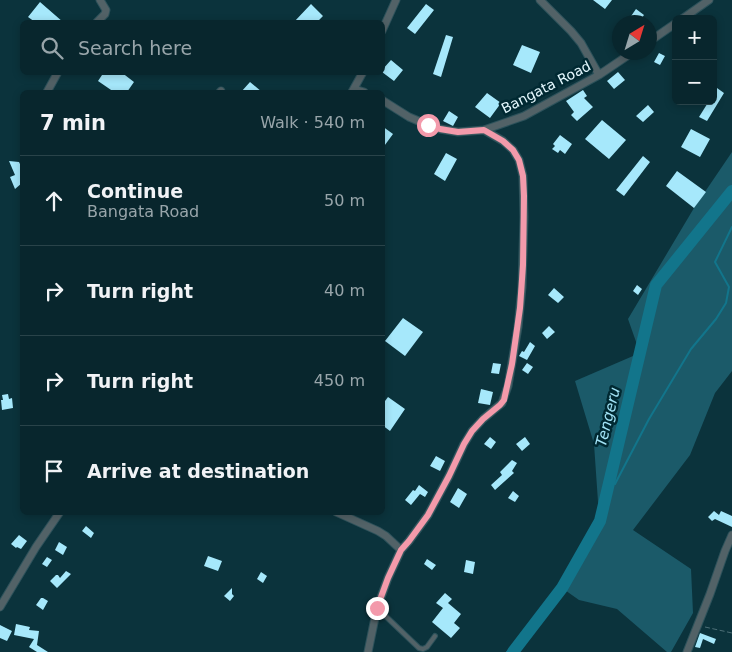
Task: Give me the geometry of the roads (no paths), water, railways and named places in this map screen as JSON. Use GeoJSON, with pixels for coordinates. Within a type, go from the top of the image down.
{"type":"FeatureCollection","features":[{"type":"Feature","properties":{"kind":"street"},"geometry":{"type":"LineString","coordinates":[[99,20],[106,10],[100,0]]}},
{"type":"Feature","properties":{"kind":"street"},"geometry":{"type":"LineString","coordinates":[[385,24],[396,0]]}},
{"type":"Feature","properties":{"kind":"street"},"geometry":{"type":"LineString","coordinates":[[540,0],[571,31],[599,74]]}},
{"type":"Feature","properties":{"kind":"street"},"geometry":{"type":"LineString","coordinates":[[688,15],[709,0]]}},
{"type":"Feature","properties":{"kind":"street"},"geometry":{"type":"LineString","coordinates":[[657,36],[672,26]]}},
{"type":"Feature","properties":{"kind":"street","name":"Bangata Road"},"geometry":{"type":"LineString","coordinates":[[385,102],[428,125],[440,129],[458,132],[484,130],[524,116],[621,60]]}},
{"type":"Feature","properties":{"kind":"street"},"geometry":{"type":"LineString","coordinates":[[49,90],[56,75]]}},
{"type":"Feature","properties":{"kind":"street"},"geometry":{"type":"LineString","coordinates":[[354,90],[361,75]]}},
{"type":"Feature","properties":{"kind":"street"},"geometry":{"type":"LineString","coordinates":[[368,652],[377,608],[401,550],[428,515],[472,431],[504,400],[511,371],[522,286],[523,176],[519,160],[513,150],[503,141],[484,130]]}},
{"type":"Feature","properties":{"kind":"street"},"geometry":{"type":"LineString","coordinates":[[0,606],[58,515]]}},
{"type":"Feature","properties":{"kind":"street"},"geometry":{"type":"LineString","coordinates":[[343,515],[378,531],[401,550]]}},
{"type":"Feature","properties":{"kind":"street"},"geometry":{"type":"LineString","coordinates":[[687,652],[732,535]]}},
{"type":"Feature","properties":{"kind":"lane"},"geometry":{"type":"LineString","coordinates":[[377,608],[419,648],[423,649],[426,647],[435,636]]}},
{"type":"Feature","properties":{"kind":"waterway","name":"Tengeru"},"geometry":{"type":"LineString","coordinates":[[513,652],[562,588],[600,521],[656,285],[732,191]]}},
{"type":"Feature","properties":{"kind":"waterway"},"geometry":{"type":"LineString","coordinates":[[615,484],[649,419],[691,349],[716,319],[726,303],[729,287],[715,262],[732,227]]}},
{"type":"Feature","properties":{"kind":"waterway","name":"Tengeru"},"geometry":{"type":"LineString","coordinates":[[507,652],[549,612],[591,532]]}}]}
